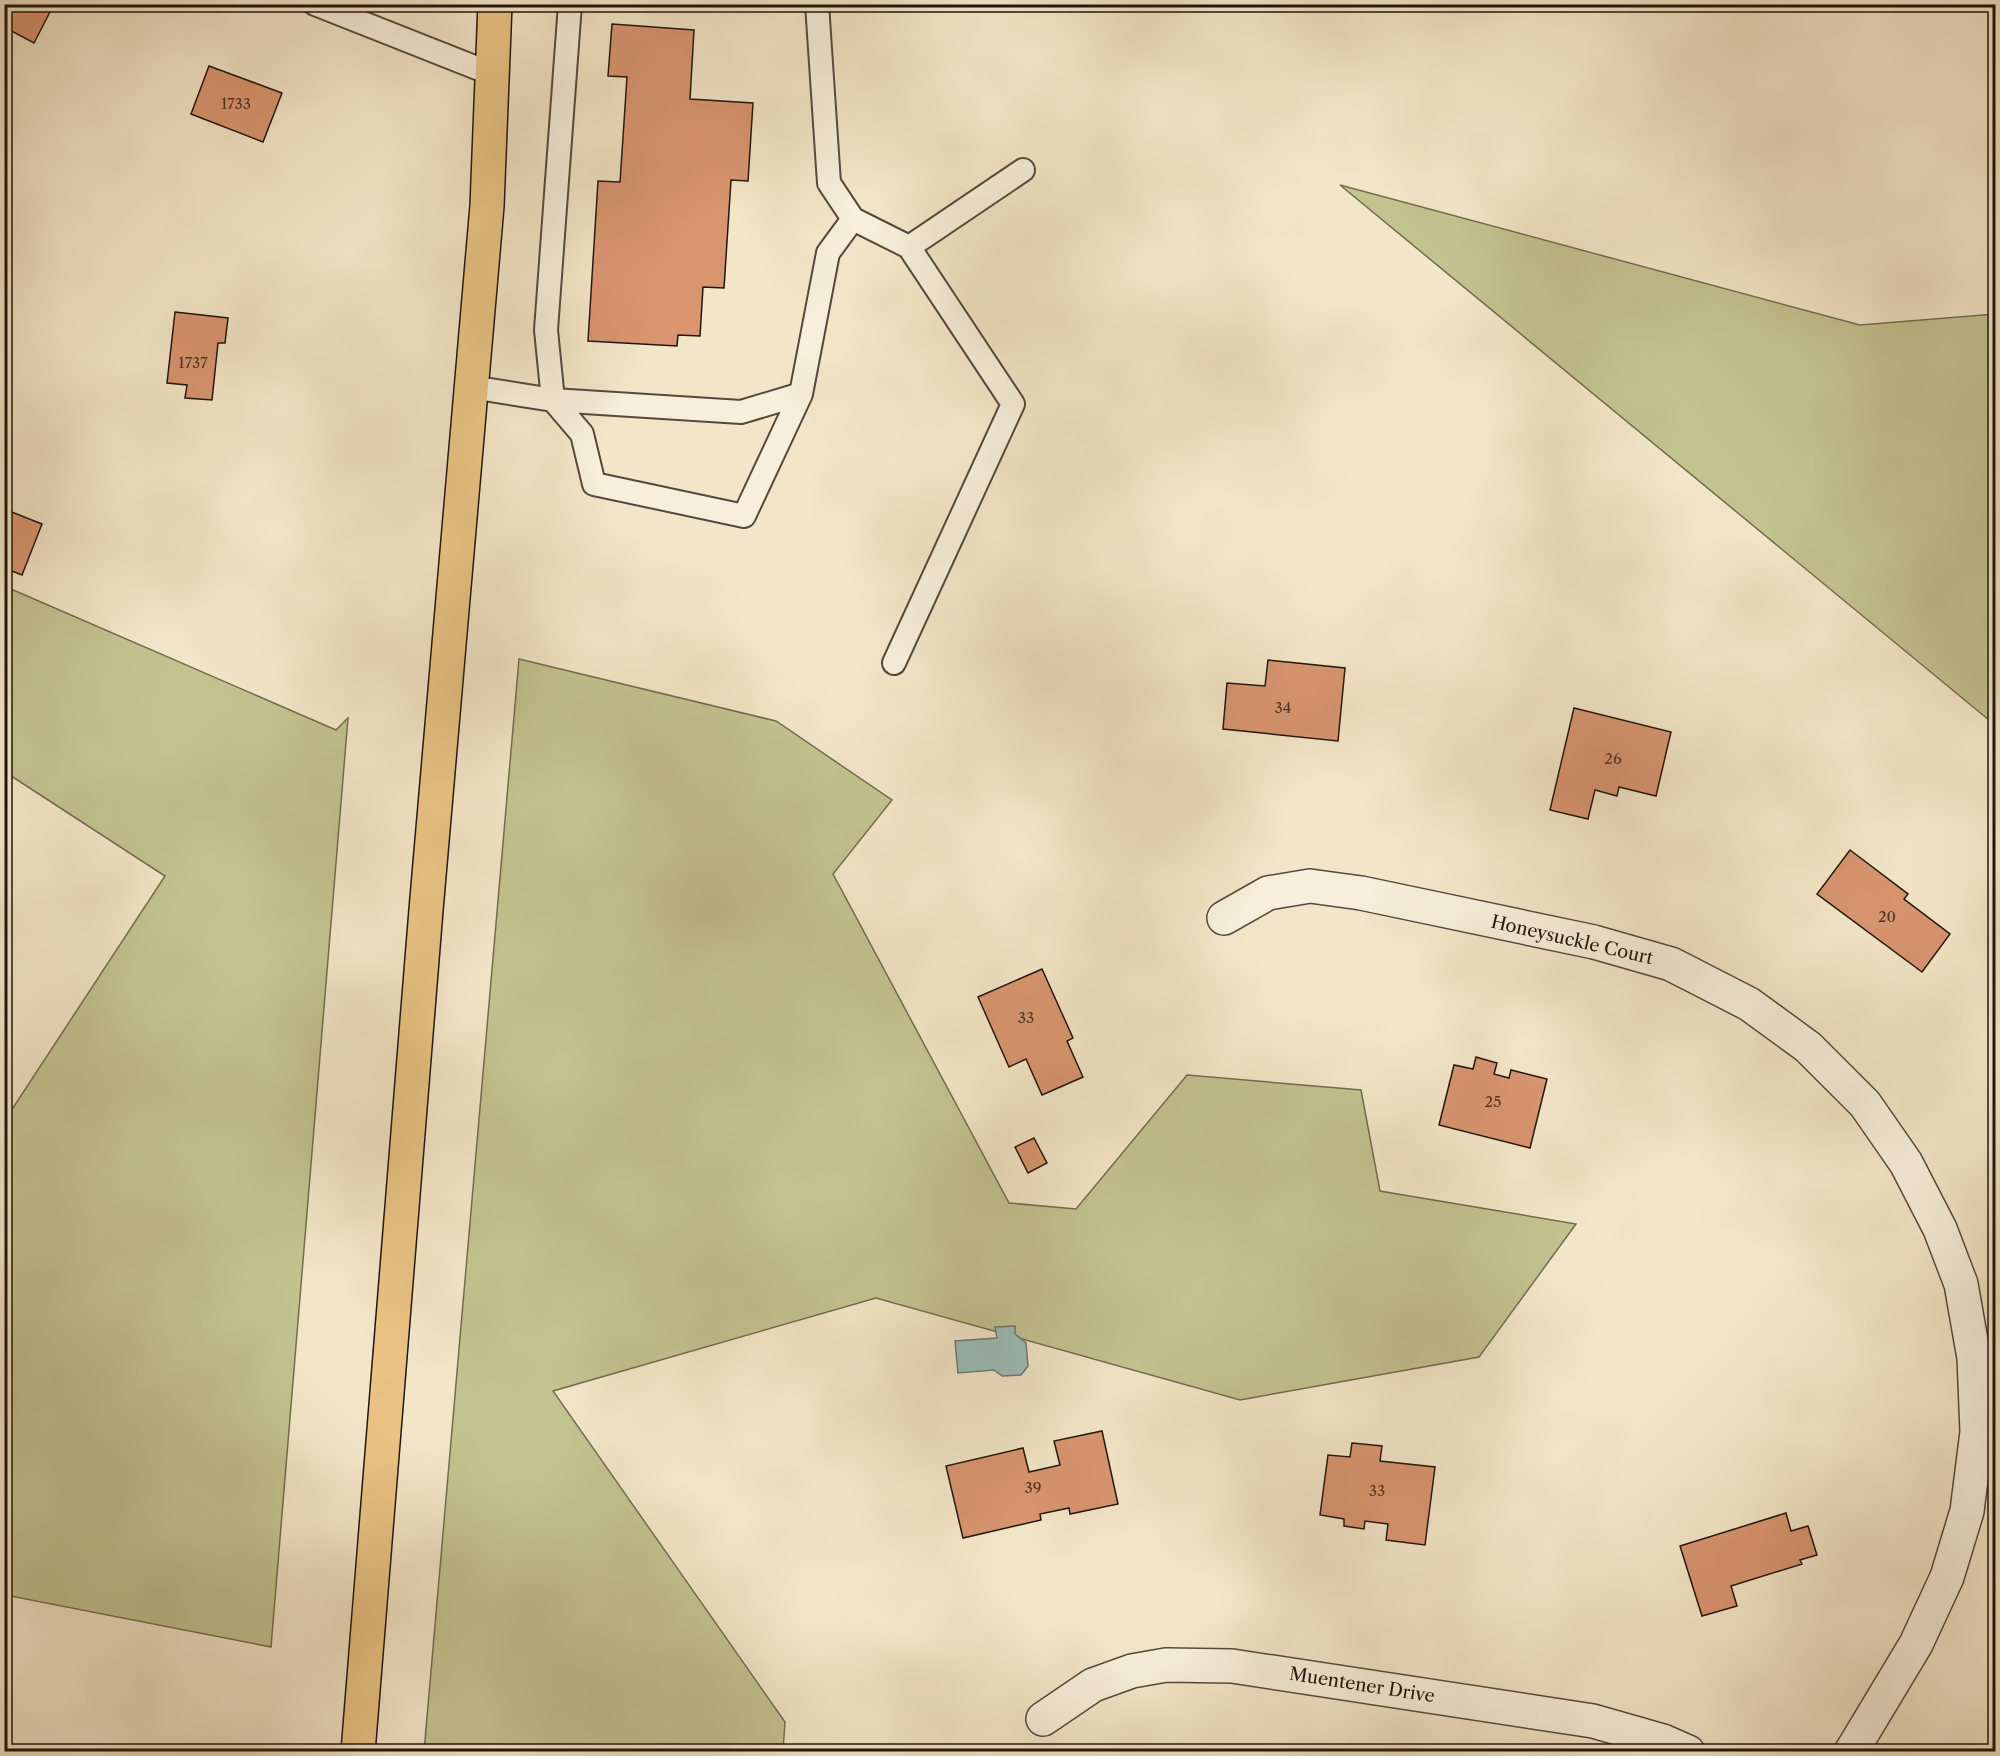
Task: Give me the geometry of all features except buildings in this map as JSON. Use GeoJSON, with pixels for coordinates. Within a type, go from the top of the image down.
{"type":"FeatureCollection","features":[{"type":"Feature","properties":{"kind":"highway"},"geometry":{"type":"LineString","coordinates":[[358,1752],[424,922],[487,206],[495,4]]}},
{"type":"Feature","properties":{"kind":"street","name":"Honeysuckle Court"},"geometry":{"type":"LineString","coordinates":[[1224,918],[1269,893],[1310,886],[1361,893],[1594,942],[1671,964],[1749,1004],[1808,1047],[1865,1104],[1906,1163],[1940,1229],[1961,1284],[1974,1358],[1977,1432],[1967,1511],[1947,1577],[1916,1644],[1851,1752]]}},
{"type":"Feature","properties":{"kind":"street","name":"Muentener Drive"},"geometry":{"type":"LineString","coordinates":[[1044,1719],[1094,1685],[1132,1671],[1166,1665],[1233,1666],[1593,1721],[1663,1741],[1688,1752]]}},
{"type":"Feature","properties":{"kind":"lane"},"geometry":{"type":"LineString","coordinates":[[315,4],[492,74]]}},
{"type":"Feature","properties":{"kind":"lane"},"geometry":{"type":"LineString","coordinates":[[570,4],[546,330],[553,400],[582,434],[594,484],[744,516],[801,394],[828,253],[853,219]]}},
{"type":"Feature","properties":{"kind":"lane"},"geometry":{"type":"LineString","coordinates":[[817,4],[829,183],[853,219],[909,247],[1013,404],[894,663]]}},
{"type":"Feature","properties":{"kind":"lane"},"geometry":{"type":"LineString","coordinates":[[909,247],[1023,170]]}},
{"type":"Feature","properties":{"kind":"lane"},"geometry":{"type":"LineString","coordinates":[[471,387],[553,400],[741,412],[801,394]]}},
{"type":"Feature","properties":{"kind":"green space"},"geometry":{"type":"Polygon","coordinates":[[[1340,185],[1860,325],[1995,314],[1995,725],[1340,185]]]}},
{"type":"Feature","properties":{"kind":"green space"},"geometry":{"type":"Polygon","coordinates":[[[4,586],[336,730],[348,718],[271,1647],[5,1595],[5,1120],[165,876],[5,772],[4,586]]]}},
{"type":"Feature","properties":{"kind":"green space"},"geometry":{"type":"Polygon","coordinates":[[[519,659],[776,721],[892,800],[833,874],[1009,1203],[1076,1209],[1187,1075],[1361,1090],[1380,1191],[1576,1224],[1479,1357],[1240,1400],[876,1298],[553,1391],[785,1722],[783,1751],[424,1752],[519,659]]]}},
{"type":"Feature","properties":{"kind":"water"},"geometry":{"type":"Polygon","coordinates":[[[1015,1326],[1015,1334],[1026,1343],[1028,1366],[1021,1375],[1002,1376],[994,1370],[958,1373],[955,1341],[997,1338],[995,1327],[1015,1326]]]}}]}
